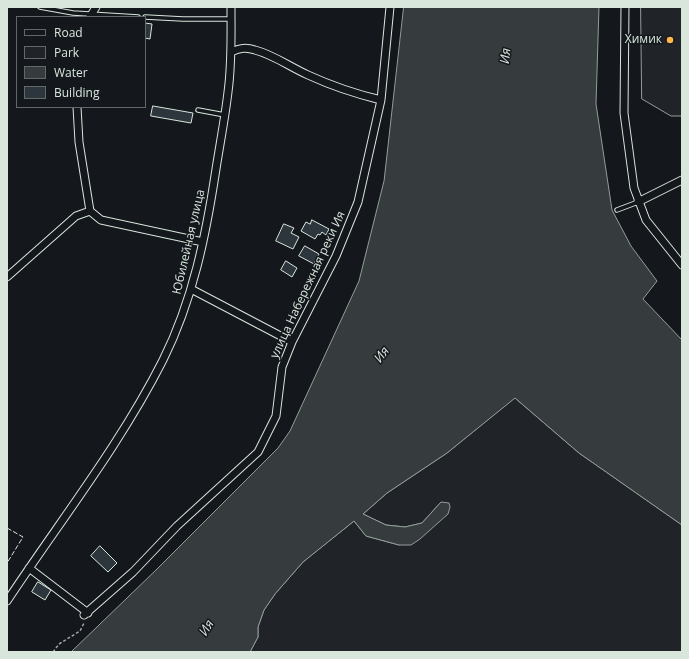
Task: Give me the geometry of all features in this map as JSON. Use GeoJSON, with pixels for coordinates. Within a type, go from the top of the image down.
{"type":"FeatureCollection","features":[{"type":"Feature","properties":{"kind":"street"},"geometry":{"type":"LineString","coordinates":[[91,16],[96,7]]}},
{"type":"Feature","properties":{"kind":"street","name":"Юбилейная улица"},"geometry":{"type":"LineString","coordinates":[[7,601],[117,439],[148,389],[173,338],[191,289],[203,242],[228,92],[231,52],[231,7]]}},
{"type":"Feature","properties":{"kind":"street","name":"улица Набережная реки Ия"},"geometry":{"type":"LineString","coordinates":[[86,614],[133,572],[194,510],[258,452],[276,416],[282,367],[292,342],[336,256],[358,202],[381,100],[390,7]]}},
{"type":"Feature","properties":{"kind":"street"},"geometry":{"type":"LineString","coordinates":[[625,7],[624,113],[634,188],[646,220],[682,264]]}},
{"type":"Feature","properties":{"kind":"street"},"geometry":{"type":"LineString","coordinates":[[231,52],[240,48],[254,49],[275,57],[307,75],[344,90],[381,100]]}},
{"type":"Feature","properties":{"kind":"street"},"geometry":{"type":"LineString","coordinates":[[77,108],[79,142],[90,211],[101,220],[203,242]]}},
{"type":"Feature","properties":{"kind":"street"},"geometry":{"type":"LineString","coordinates":[[638,202],[682,180]]}},
{"type":"Feature","properties":{"kind":"street"},"geometry":{"type":"LineString","coordinates":[[7,277],[76,216],[90,211]]}},
{"type":"Feature","properties":{"kind":"street"},"geometry":{"type":"LineString","coordinates":[[191,289],[292,342]]}},
{"type":"Feature","properties":{"kind":"street"},"geometry":{"type":"LineString","coordinates":[[29,568],[86,614]]}},
{"type":"Feature","properties":{"kind":"lane"},"geometry":{"type":"LineString","coordinates":[[40,7],[91,16]]}},
{"type":"Feature","properties":{"kind":"lane"},"geometry":{"type":"LineString","coordinates":[[146,17],[183,19],[231,18]]}},
{"type":"Feature","properties":{"kind":"lane"},"geometry":{"type":"LineString","coordinates":[[198,110],[225,114]]}},
{"type":"Feature","properties":{"kind":"lane"},"geometry":{"type":"LineString","coordinates":[[617,210],[638,202]]}},
{"type":"Feature","properties":{"kind":"path"},"geometry":{"type":"LineString","coordinates":[[53,652],[59,644],[80,631],[86,614]]}},
{"type":"Feature","properties":{"kind":"green space"},"geometry":{"type":"Polygon","coordinates":[[[641,7],[682,7],[682,116],[671,116],[642,99],[641,7]]]}},
{"type":"Feature","properties":{"kind":"green space"},"geometry":{"type":"Polygon","coordinates":[[[515,398],[579,453],[682,525],[682,652],[250,652],[258,637],[258,627],[264,610],[275,594],[303,562],[354,521],[366,536],[399,545],[448,514],[441,502],[422,523],[405,527],[386,525],[363,514],[387,493],[447,453],[515,398]]]}},
{"type":"Feature","properties":{"kind":"water","name":"Ия"},"geometry":{"type":"Polygon","coordinates":[[[404,7],[599,7],[596,104],[612,210],[631,246],[657,281],[643,299],[682,340],[682,525],[579,453],[515,398],[447,453],[387,493],[363,514],[386,525],[405,527],[422,523],[441,502],[449,503],[450,507],[448,514],[411,545],[399,545],[366,536],[354,521],[303,562],[275,594],[264,610],[258,627],[258,637],[250,652],[71,652],[156,570],[278,448],[290,431],[359,281],[384,181],[404,7]]]}},
{"type":"Feature","properties":{"kind":"building"},"geometry":{"type":"Polygon","coordinates":[[[146,23],[152,24],[150,39],[146,38],[146,23]]]}},
{"type":"Feature","properties":{"kind":"building"},"geometry":{"type":"Polygon","coordinates":[[[153,106],[193,113],[191,123],[151,116],[153,106]]]}},
{"type":"Feature","properties":{"kind":"building"},"geometry":{"type":"Polygon","coordinates":[[[312,220],[329,229],[326,235],[322,232],[320,235],[318,234],[315,239],[301,231],[306,222],[310,224],[312,220]]]}},
{"type":"Feature","properties":{"kind":"building"},"geometry":{"type":"Polygon","coordinates":[[[284,224],[294,228],[291,233],[299,237],[293,249],[276,241],[284,224]]]}},
{"type":"Feature","properties":{"kind":"building"},"geometry":{"type":"Polygon","coordinates":[[[305,246],[319,254],[314,264],[299,256],[305,246]]]}},
{"type":"Feature","properties":{"kind":"building"},"geometry":{"type":"Polygon","coordinates":[[[286,261],[297,268],[292,277],[281,270],[286,261]]]}},
{"type":"Feature","properties":{"kind":"building"},"geometry":{"type":"Polygon","coordinates":[[[100,546],[117,563],[108,572],[91,556],[100,546]]]}},
{"type":"Feature","properties":{"kind":"building"},"geometry":{"type":"Polygon","coordinates":[[[38,582],[51,590],[45,600],[32,592],[38,582]]]}},
{"type":"Feature","properties":{"kind":"fence"},"geometry":{"type":"LineString","coordinates":[[7,528],[23,537],[7,563]]}},
{"type":"Feature","properties":{"kind":"place","name":"Химик"},"geometry":{"type":"Point","coordinates":[670,40]}}]}
